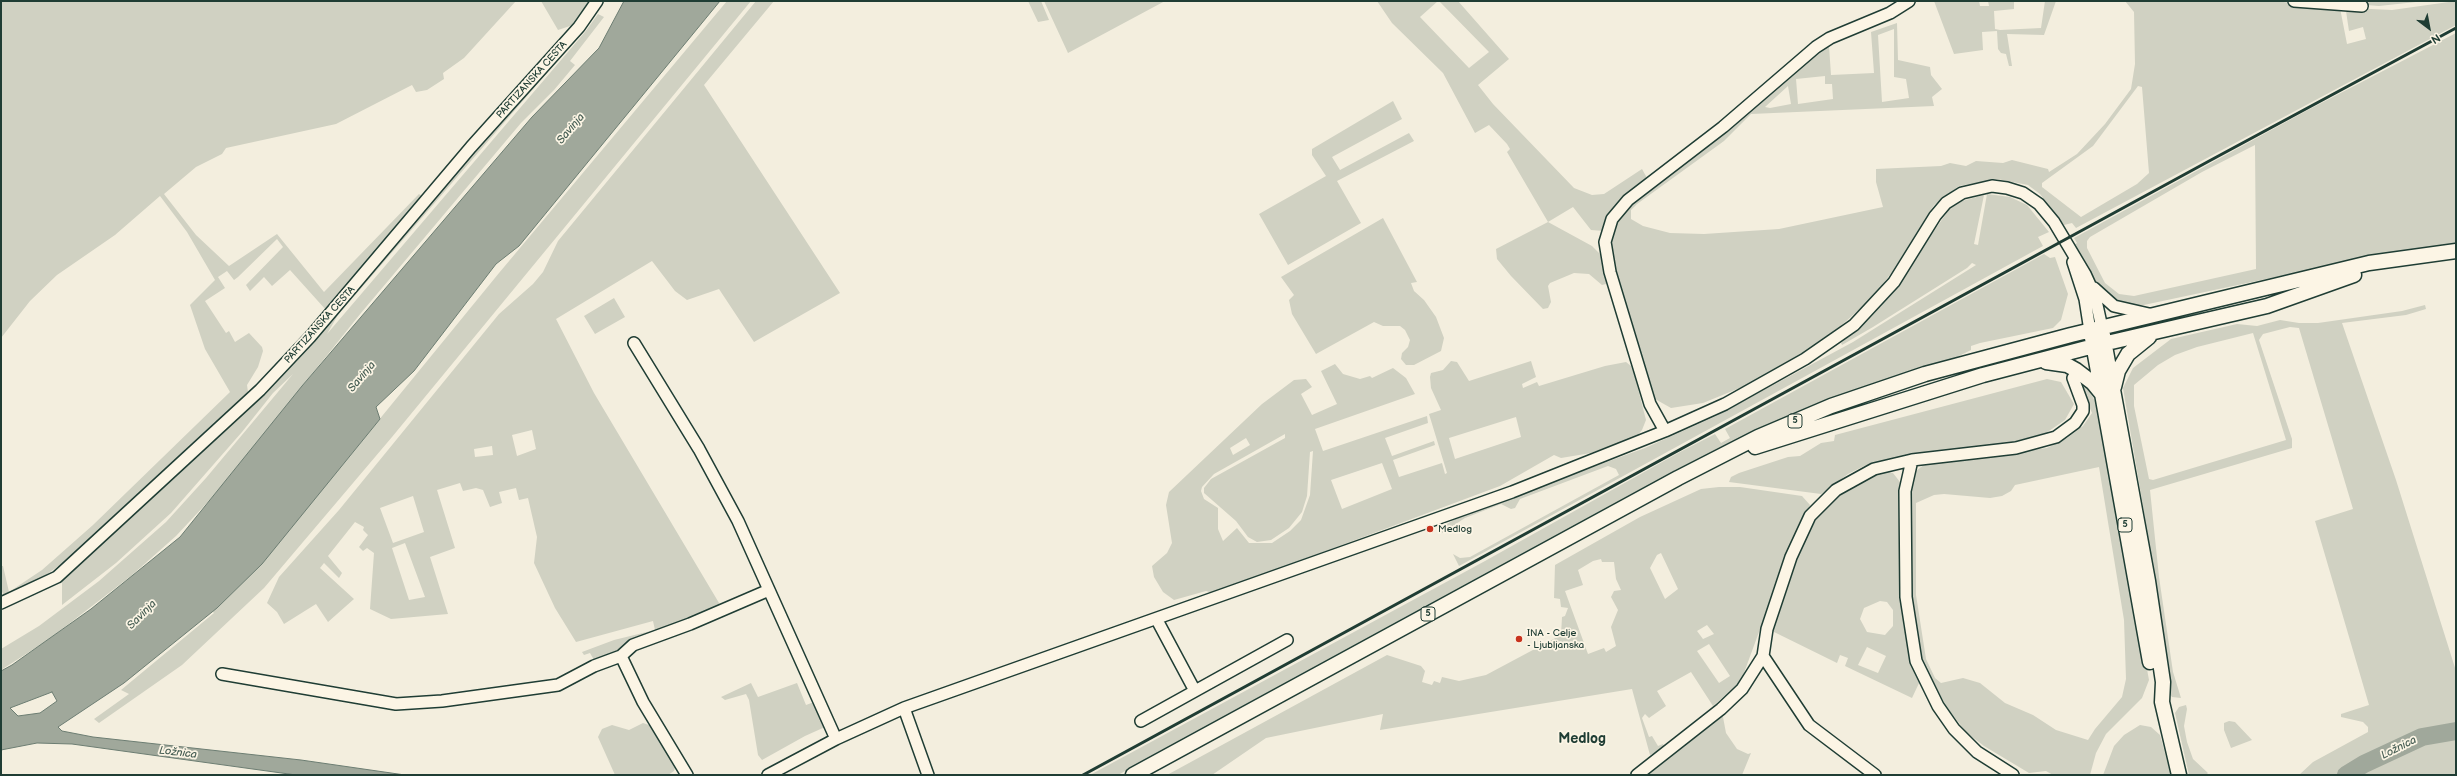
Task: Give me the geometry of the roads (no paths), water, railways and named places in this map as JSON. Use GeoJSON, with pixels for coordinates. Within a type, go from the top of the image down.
{"type":"FeatureCollection","features":[{"type":"Feature","properties":{"kind":"main road"},"geometry":{"type":"LineString","coordinates":[[2096,330],[2369,263],[2456,251]]}},
{"type":"Feature","properties":{"kind":"main road"},"geometry":{"type":"LineString","coordinates":[[2099,345],[2267,306],[2408,258]]}},
{"type":"Feature","properties":{"kind":"main road","name":"5"},"geometry":{"type":"LineString","coordinates":[[1133,775],[1724,454],[1775,429],[1869,393],[1978,359],[2096,330],[2148,581],[2163,682],[2162,702],[2179,775]]}},
{"type":"Feature","properties":{"kind":"main road"},"geometry":{"type":"LineString","coordinates":[[2037,362],[2067,365],[2108,393],[2128,354],[2144,340],[2159,332]]}},
{"type":"Feature","properties":{"kind":"main road","name":"5"},"geometry":{"type":"LineString","coordinates":[[1724,454],[1750,448],[1983,375],[2099,345]]}},
{"type":"Feature","properties":{"kind":"street","name":"PARTIZANSKA CESTA"},"geometry":{"type":"LineString","coordinates":[[1,603],[56,577],[260,390],[316,331],[471,147],[579,27],[597,1]]}},
{"type":"Feature","properties":{"kind":"street"},"geometry":{"type":"LineString","coordinates":[[1665,431],[1650,404],[1610,272],[1605,242],[1612,219],[1634,195],[1723,127],[1816,47],[1830,38],[1890,13],[1909,1]]}},
{"type":"Feature","properties":{"kind":"street"},"geometry":{"type":"LineString","coordinates":[[2294,1],[2362,6]]}},
{"type":"Feature","properties":{"kind":"street"},"geometry":{"type":"LineString","coordinates":[[768,775],[836,739],[904,708],[1156,620],[1566,472],[1665,431],[1774,378],[1844,334],[1886,291],[1935,216],[1946,203],[1962,193],[1992,186],[2023,193],[2047,213],[2067,243],[2090,285],[2114,306],[2129,311],[2155,315]]}},
{"type":"Feature","properties":{"kind":"street"},"geometry":{"type":"LineString","coordinates":[[2067,243],[2096,330]]}},
{"type":"Feature","properties":{"kind":"street"},"geometry":{"type":"LineString","coordinates":[[2090,285],[2096,330]]}},
{"type":"Feature","properties":{"kind":"street"},"geometry":{"type":"LineString","coordinates":[[634,343],[698,449],[738,521],[836,739]]}},
{"type":"Feature","properties":{"kind":"street"},"geometry":{"type":"LineString","coordinates":[[1637,775],[1722,709],[1742,689],[1763,656],[1769,622],[1791,556],[1810,516],[1836,490],[1856,477],[1874,469],[1912,460],[2016,448],[2056,436],[2075,423],[2083,411],[2083,405],[2072,378]]}},
{"type":"Feature","properties":{"kind":"street"},"geometry":{"type":"LineString","coordinates":[[1912,460],[1905,491],[1906,597],[1916,661],[1938,706],[1954,729],[1977,752],[2012,775]]}},
{"type":"Feature","properties":{"kind":"street"},"geometry":{"type":"LineString","coordinates":[[222,674],[396,704],[442,701],[558,685],[594,666],[621,656],[633,645],[690,624],[769,590]]}},
{"type":"Feature","properties":{"kind":"street"},"geometry":{"type":"LineString","coordinates":[[1156,620],[1195,691]]}},
{"type":"Feature","properties":{"kind":"street"},"geometry":{"type":"LineString","coordinates":[[1141,721],[1287,640]]}},
{"type":"Feature","properties":{"kind":"street"},"geometry":{"type":"LineString","coordinates":[[621,656],[643,702],[687,775]]}},
{"type":"Feature","properties":{"kind":"street"},"geometry":{"type":"LineString","coordinates":[[1763,656],[1809,725],[1875,775]]}},
{"type":"Feature","properties":{"kind":"street"},"geometry":{"type":"LineString","coordinates":[[904,708],[928,775]]}},
{"type":"Feature","properties":{"kind":"water","name":"Savinja"},"geometry":{"type":"Polygon","coordinates":[[[624,1],[720,1],[519,246],[496,264],[414,371],[376,407],[380,419],[262,564],[217,608],[124,683],[58,727],[62,731],[93,737],[301,760],[405,775],[296,775],[72,744],[37,743],[1,750],[1,671],[12,665],[91,609],[180,537],[302,386],[532,117],[599,48],[624,1]],[[52,692],[10,708],[18,716],[40,713],[57,701],[52,692]]]}},
{"type":"Feature","properties":{"kind":"waterway","name":"Ložnica"},"geometry":{"type":"LineString","coordinates":[[2346,775],[2364,764],[2422,737],[2456,731]]}},
{"type":"Feature","properties":{"kind":"railway"},"geometry":{"type":"LineString","coordinates":[[1083,775],[2456,28]]}},
{"type":"Feature","properties":{"kind":"place","name":"Medlog"},"geometry":{"type":"Point","coordinates":[1430,529]}},
{"type":"Feature","properties":{"kind":"place","name":"INA - Celje - Ljubljanska"},"geometry":{"type":"Point","coordinates":[1519,639]}},
{"type":"Feature","properties":{"kind":"district","name":"Medlog"},"geometry":{"type":"Point","coordinates":[1582,739]}}]}
